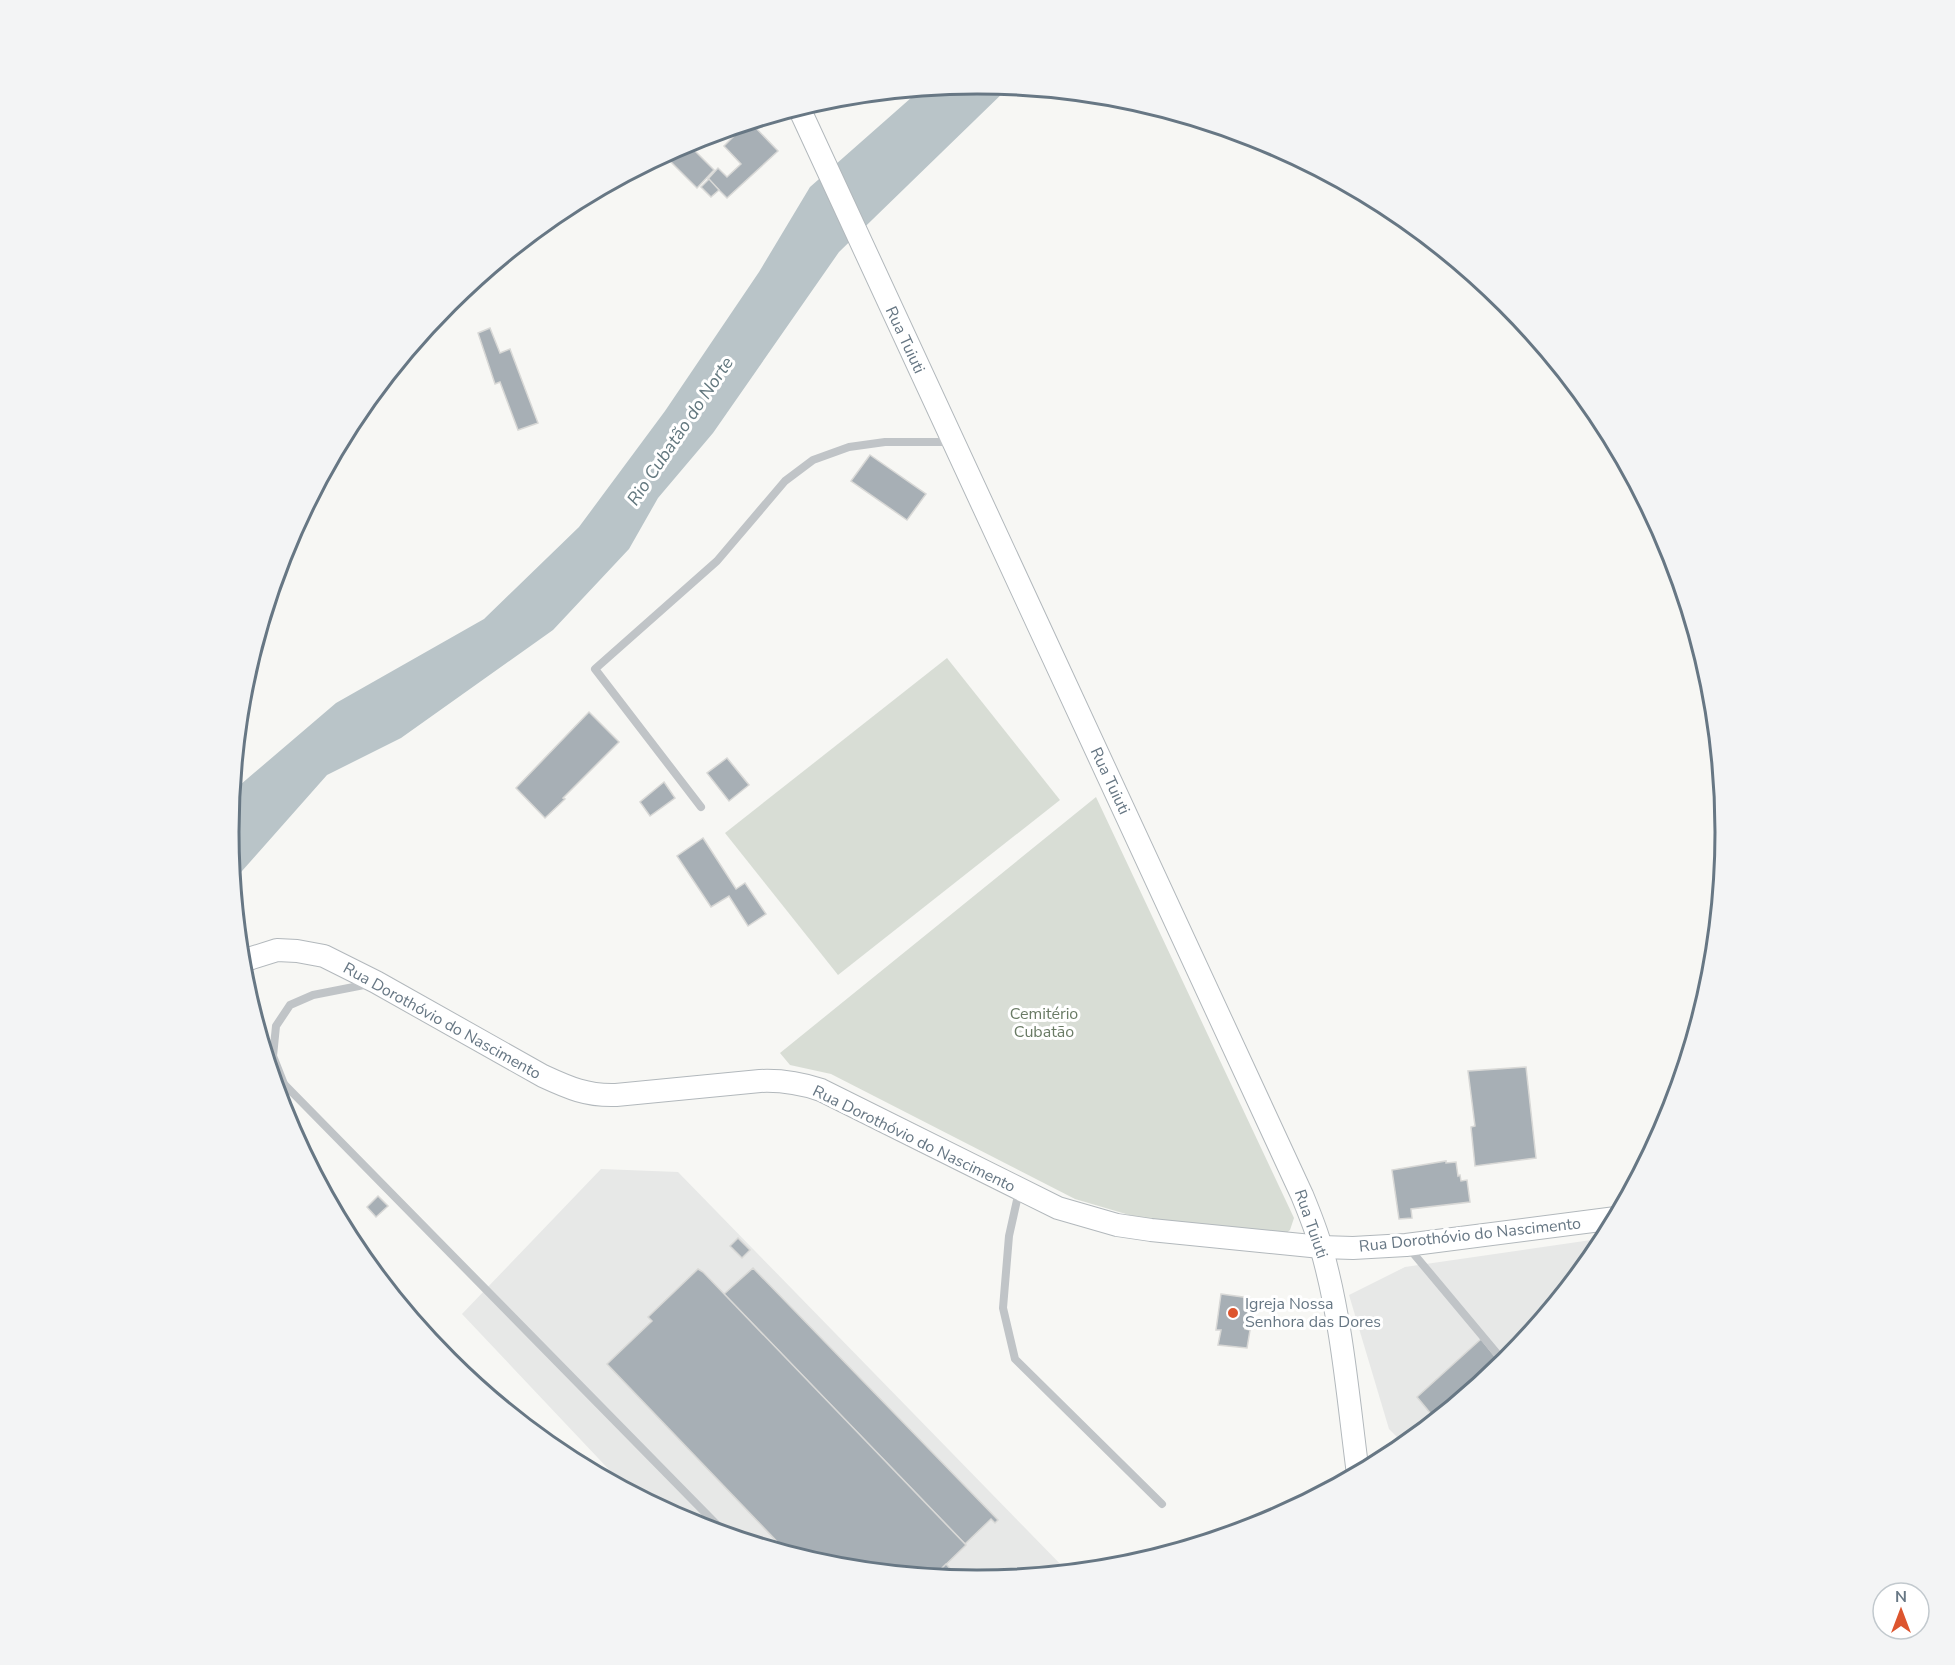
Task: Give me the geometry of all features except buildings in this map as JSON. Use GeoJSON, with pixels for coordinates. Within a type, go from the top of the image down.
{"type":"FeatureCollection","features":[{"type":"Feature","properties":{"kind":"main road","name":"Rua Tuiuti"},"geometry":{"type":"LineString","coordinates":[[804,118],[1302,1195],[1321,1247],[1342,1349],[1357,1465]]}},
{"type":"Feature","properties":{"kind":"main road","name":"Rua Dorothóvio do Nascimento"},"geometry":{"type":"LineString","coordinates":[[251,958],[277,950],[324,956],[376,982],[543,1076],[571,1089],[595,1096],[760,1081],[782,1080],[801,1083],[820,1090],[1019,1191],[1058,1208],[1117,1225],[1321,1247],[1353,1248],[1406,1245],[1606,1219]]}},
{"type":"Feature","properties":{"kind":"lane"},"geometry":{"type":"LineString","coordinates":[[701,807],[595,669],[717,561],[785,481],[813,460],[849,447],[885,442],[952,442]]}},
{"type":"Feature","properties":{"kind":"lane"},"geometry":{"type":"LineString","coordinates":[[273,1052],[276,1026],[290,1005],[313,995],[376,982]]}},
{"type":"Feature","properties":{"kind":"lane"},"geometry":{"type":"LineString","coordinates":[[284,1084],[713,1521]]}},
{"type":"Feature","properties":{"kind":"lane"},"geometry":{"type":"LineString","coordinates":[[1019,1191],[1009,1236],[1003,1308],[1015,1359],[1162,1504]]}},
{"type":"Feature","properties":{"kind":"lane"},"geometry":{"type":"LineString","coordinates":[[1406,1245],[1498,1355]]}},
{"type":"Feature","properties":{"kind":"shaded area"},"geometry":{"type":"Polygon","coordinates":[[[601,1169],[678,1172],[1061,1565],[978,1570],[929,1569],[881,1564],[786,1545],[695,1514],[614,1475],[462,1314],[601,1169]]]}},
{"type":"Feature","properties":{"kind":"shaded area"},"geometry":{"type":"Polygon","coordinates":[[[1593,1240],[1563,1282],[1499,1354],[1464,1387],[1398,1438],[1389,1429],[1349,1295],[1405,1267],[1593,1240]]]}},
{"type":"Feature","properties":{"kind":"green space"},"geometry":{"type":"Polygon","coordinates":[[[947,658],[1060,800],[838,975],[725,833],[947,658]]]}},
{"type":"Feature","properties":{"kind":"green space","name":"Cemitério Cubatão"},"geometry":{"type":"Polygon","coordinates":[[[1096,797],[1294,1218],[1290,1230],[1278,1240],[1153,1222],[1075,1199],[831,1074],[790,1065],[780,1053],[1096,797]]]}},
{"type":"Feature","properties":{"kind":"water","name":"Rio Cubatão do Norte"},"geometry":{"type":"Polygon","coordinates":[[[1001,95],[839,252],[713,433],[658,498],[629,549],[553,630],[401,738],[327,775],[241,872],[239,832],[241,784],[336,703],[484,619],[579,527],[665,411],[759,272],[810,187],[911,98],[1001,95]]]}},
{"type":"Feature","properties":{"kind":"place","name":"Igreja Nossa Senhora das Dores"},"geometry":{"type":"Point","coordinates":[1233,1313]}}]}
